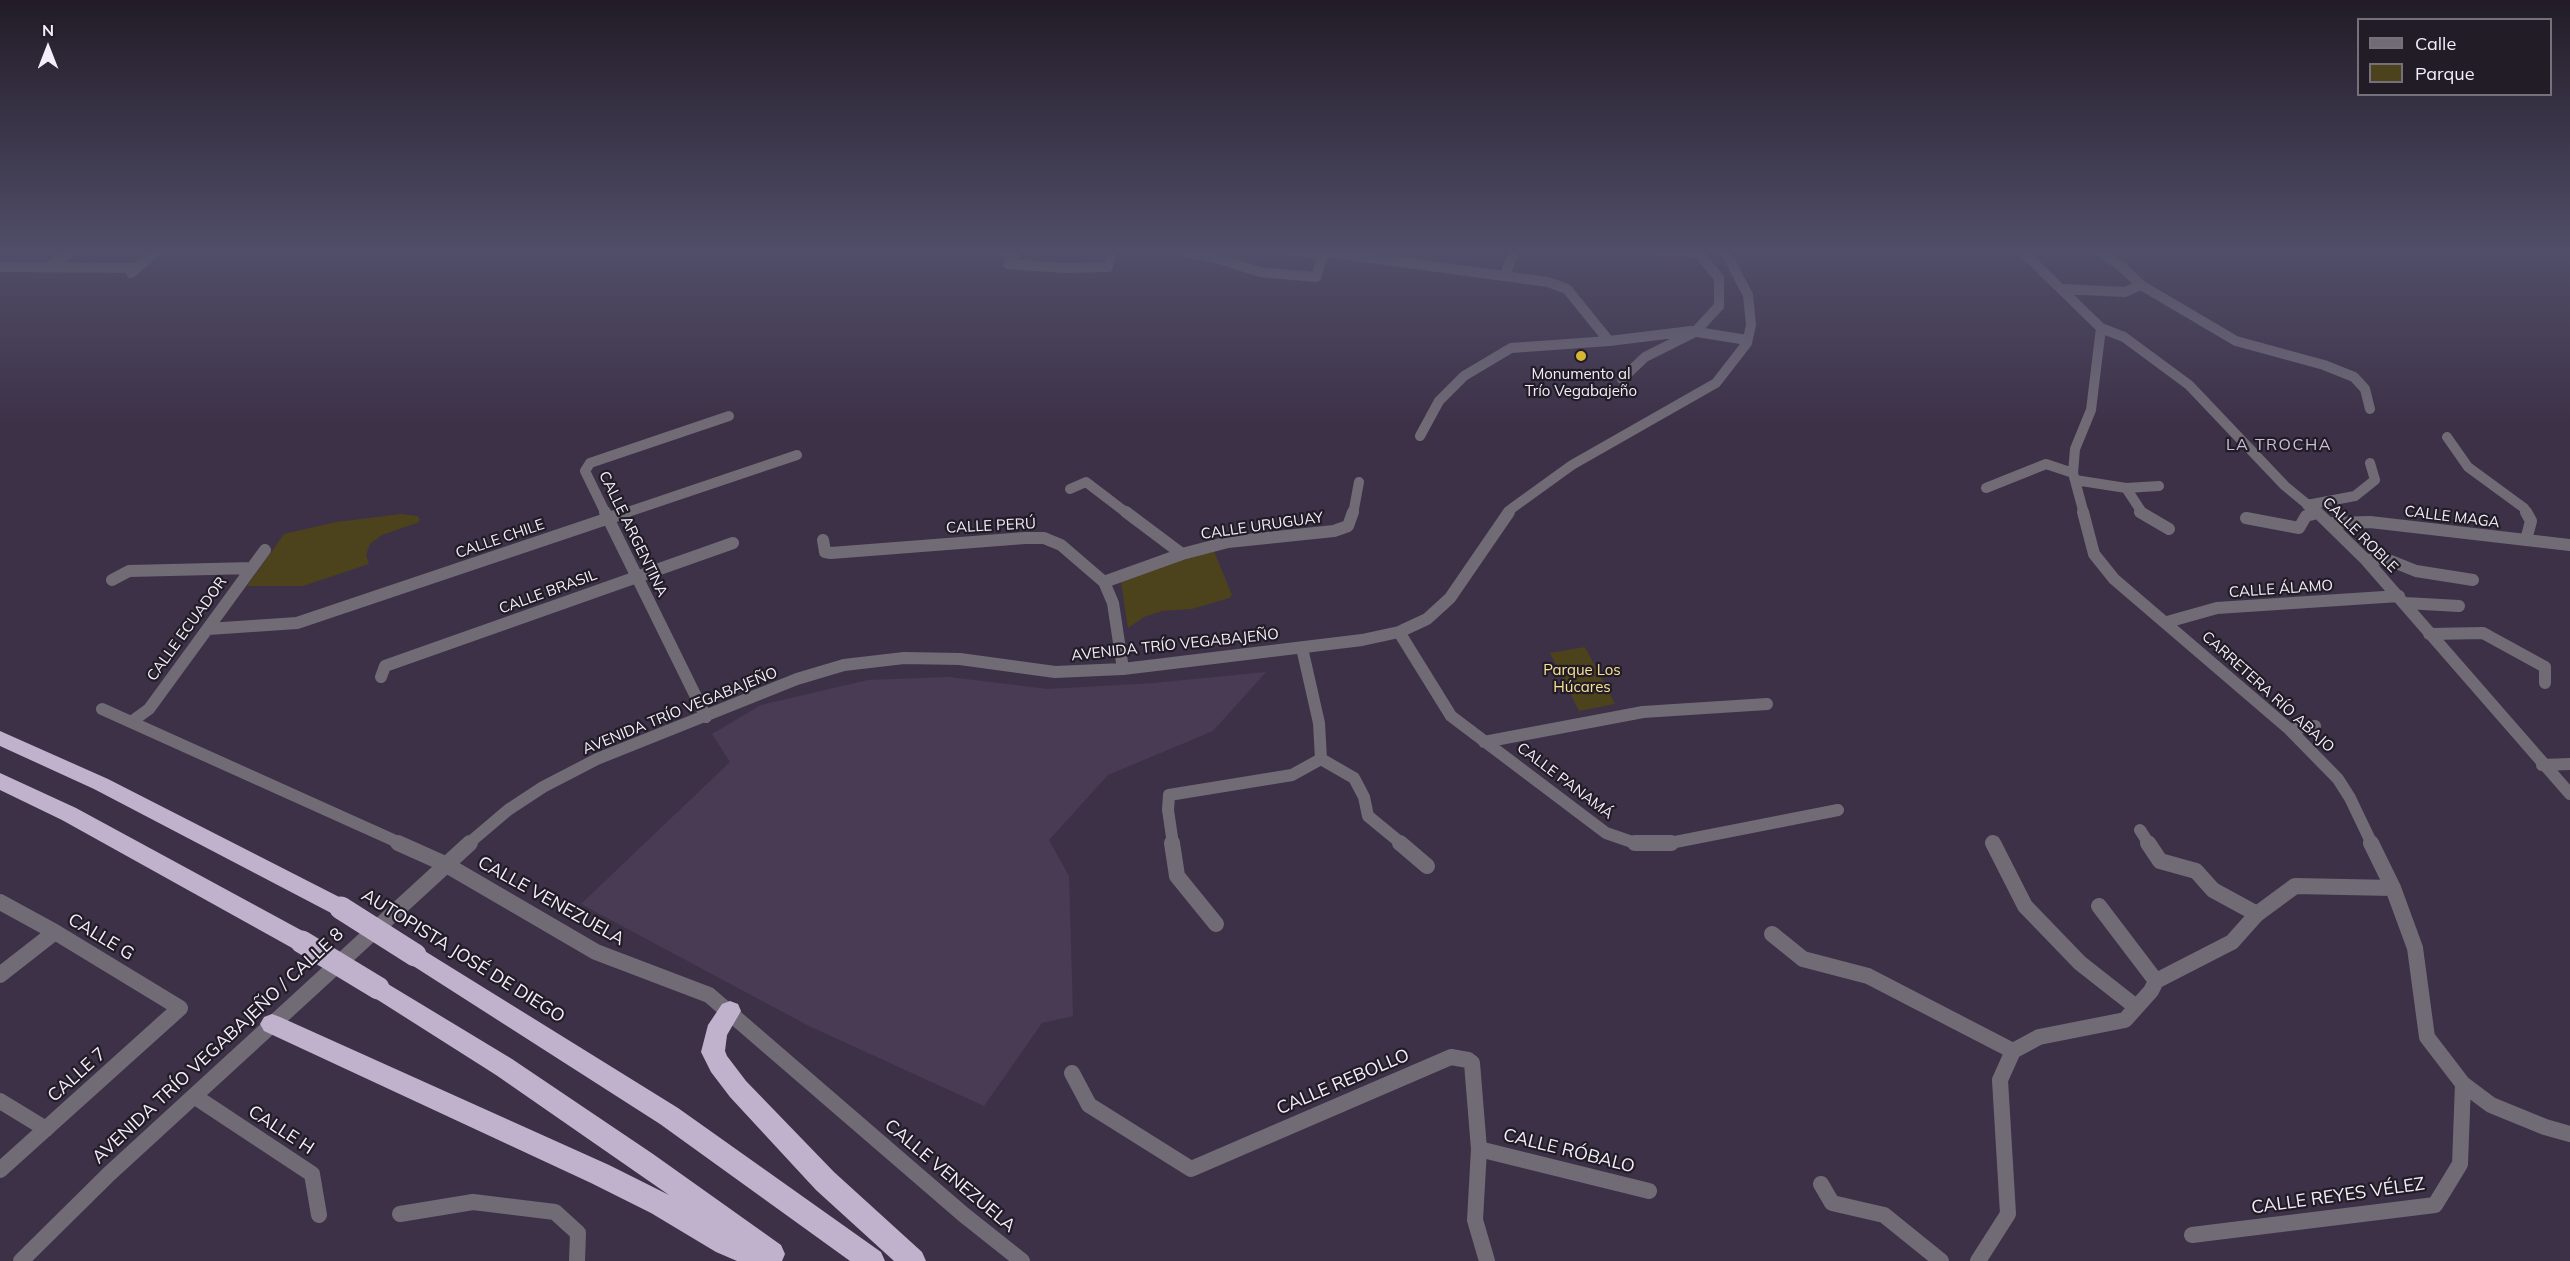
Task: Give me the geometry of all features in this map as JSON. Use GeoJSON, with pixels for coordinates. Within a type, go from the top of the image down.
{"type":"FeatureCollection","features":[{"type":"Feature","properties":{"kind":"highway","name":"AUTOPISTA JOSÉ DE DIEGO"},"geometry":{"type":"LineString","coordinates":[[0,738],[101,784],[341,908],[669,1116],[872,1261]]}},
{"type":"Feature","properties":{"kind":"highway"},"geometry":{"type":"LineString","coordinates":[[0,781],[69,814],[302,942],[378,988],[542,1092],[781,1261]]}},
{"type":"Feature","properties":{"kind":"highway"},"geometry":{"type":"LineString","coordinates":[[730,1011],[716,1032],[713,1045],[713,1052],[719,1064],[738,1089],[825,1180],[913,1261]]}},
{"type":"Feature","properties":{"kind":"highway"},"geometry":{"type":"LineString","coordinates":[[272,1024],[600,1174],[660,1204],[725,1243],[768,1261]]}},
{"type":"Feature","properties":{"kind":"street"},"geometry":{"type":"LineString","coordinates":[[1584,310],[1609,341]]}},
{"type":"Feature","properties":{"kind":"street"},"geometry":{"type":"LineString","coordinates":[[1622,380],[1646,357],[1695,332],[1715,310]]}},
{"type":"Feature","properties":{"kind":"street"},"geometry":{"type":"LineString","coordinates":[[1420,436],[1439,401],[1464,376],[1511,348],[1695,332],[1747,340],[1751,325],[1749,310]]}},
{"type":"Feature","properties":{"kind":"street"},"geometry":{"type":"LineString","coordinates":[[2083,310],[2101,328]]}},
{"type":"Feature","properties":{"kind":"street"},"geometry":{"type":"LineString","coordinates":[[2185,310],[2236,341],[2324,365],[2354,377],[2366,389],[2370,409]]}},
{"type":"Feature","properties":{"kind":"street","name":"CARRETERA RÍO ABAJO"},"geometry":{"type":"LineString","coordinates":[[2101,328],[2091,410],[2074,449],[2074,477],[2094,554],[2114,579],[2167,622],[2289,729],[2338,779],[2350,798],[2393,888],[2415,948],[2427,1037],[2463,1084],[2491,1106],[2570,1134]]}},
{"type":"Feature","properties":{"kind":"street","name":"CALLE ROBLE"},"geometry":{"type":"LineString","coordinates":[[2101,328],[2124,337],[2189,385],[2285,486],[2330,523],[2367,560],[2428,634],[2570,794]]}},
{"type":"Feature","properties":{"kind":"street","name":"AVENIDA TRÍO VEGABAJEÑO"},"geometry":{"type":"LineString","coordinates":[[445,864],[508,810],[543,787],[597,759],[796,679],[843,665],[904,658],[960,660],[1054,672],[1122,669],[1362,640],[1399,632],[1427,618],[1450,598],[1511,509],[1572,465],[1716,383],[1747,340]]}},
{"type":"Feature","properties":{"kind":"street","name":"CALLE ARGENTINA"},"geometry":{"type":"LineString","coordinates":[[706,717],[585,471],[590,463],[729,416]]}},
{"type":"Feature","properties":{"kind":"street"},"geometry":{"type":"LineString","coordinates":[[2447,437],[2468,467],[2524,508],[2530,520],[2526,540]]}},
{"type":"Feature","properties":{"kind":"street","name":"CALLE CHILE"},"geometry":{"type":"LineString","coordinates":[[208,629],[297,623],[797,455]]}},
{"type":"Feature","properties":{"kind":"street"},"geometry":{"type":"LineString","coordinates":[[2307,505],[2355,496],[2375,480],[2370,463]]}},
{"type":"Feature","properties":{"kind":"street"},"geometry":{"type":"LineString","coordinates":[[1986,488],[2046,464],[2074,477],[2126,488],[2159,486]]}},
{"type":"Feature","properties":{"kind":"street"},"geometry":{"type":"LineString","coordinates":[[1070,489],[1086,482],[1182,554]]}},
{"type":"Feature","properties":{"kind":"street","name":"CALLE URUGUAY"},"geometry":{"type":"LineString","coordinates":[[1104,582],[1182,554],[1228,542],[1334,531],[1348,526],[1352,518],[1359,482]]}},
{"type":"Feature","properties":{"kind":"street"},"geometry":{"type":"LineString","coordinates":[[2126,488],[2140,512],[2169,529]]}},
{"type":"Feature","properties":{"kind":"street"},"geometry":{"type":"LineString","coordinates":[[2246,518],[2299,528],[2306,516],[2317,513]]}},
{"type":"Feature","properties":{"kind":"street","name":"CALLE MAGA"},"geometry":{"type":"LineString","coordinates":[[2330,523],[2370,522],[2570,545]]}},
{"type":"Feature","properties":{"kind":"street","name":"CALLE PERÚ"},"geometry":{"type":"LineString","coordinates":[[823,540],[825,552],[831,553],[1044,538],[1061,545],[1104,582],[1113,603],[1122,669]]}},
{"type":"Feature","properties":{"kind":"street","name":"CALLE BRASIL"},"geometry":{"type":"LineString","coordinates":[[381,677],[385,666],[733,543]]}},
{"type":"Feature","properties":{"kind":"street","name":"CALLE ECUADOR"},"geometry":{"type":"LineString","coordinates":[[131,722],[149,709],[265,550]]}},
{"type":"Feature","properties":{"kind":"street"},"geometry":{"type":"LineString","coordinates":[[2367,560],[2386,559],[2416,570],[2473,580]]}},
{"type":"Feature","properties":{"kind":"street"},"geometry":{"type":"LineString","coordinates":[[112,580],[129,571],[252,568]]}},
{"type":"Feature","properties":{"kind":"street","name":"CALLE ÁLAMO"},"geometry":{"type":"LineString","coordinates":[[2167,622],[2217,608],[2402,600],[2459,606]]}},
{"type":"Feature","properties":{"kind":"street","name":"CALLE PANAMÁ"},"geometry":{"type":"LineString","coordinates":[[1399,632],[1451,716],[1606,833],[1635,843],[1665,844],[1838,810]]}},
{"type":"Feature","properties":{"kind":"street"},"geometry":{"type":"LineString","coordinates":[[2428,634],[2483,633],[2545,667],[2546,683]]}},
{"type":"Feature","properties":{"kind":"street"},"geometry":{"type":"LineString","coordinates":[[1302,648],[1318,723],[1321,759]]}},
{"type":"Feature","properties":{"kind":"street"},"geometry":{"type":"LineString","coordinates":[[1484,742],[1643,712],[1767,704]]}},
{"type":"Feature","properties":{"kind":"street","name":"CALLE VENEZUELA"},"geometry":{"type":"LineString","coordinates":[[102,709],[445,864],[596,952],[709,995],[964,1215],[1022,1261]]}},
{"type":"Feature","properties":{"kind":"street"},"geometry":{"type":"LineString","coordinates":[[2289,729],[2315,726]]}},
{"type":"Feature","properties":{"kind":"street"},"geometry":{"type":"LineString","coordinates":[[1321,759],[1354,777],[1364,797],[1368,816],[1427,866]]}},
{"type":"Feature","properties":{"kind":"street"},"geometry":{"type":"LineString","coordinates":[[1216,924],[1177,876],[1168,810],[1169,795],[1292,775],[1321,759]]}},
{"type":"Feature","properties":{"kind":"street"},"geometry":{"type":"LineString","coordinates":[[2542,765],[2570,764]]}},
{"type":"Feature","properties":{"kind":"street"},"geometry":{"type":"LineString","coordinates":[[2140,830],[2160,861],[2196,871],[2213,890],[2257,914]]}},
{"type":"Feature","properties":{"kind":"street"},"geometry":{"type":"LineString","coordinates":[[1993,843],[2025,906],[2080,963],[2136,1007]]}},
{"type":"Feature","properties":{"kind":"street","name":"AVENIDA TRÍO VEGABAJEÑO / CALLE 8"},"geometry":{"type":"LineString","coordinates":[[21,1261],[109,1174],[445,864]]}},
{"type":"Feature","properties":{"kind":"street"},"geometry":{"type":"LineString","coordinates":[[1978,1261],[2008,1214],[2000,1080],[2013,1051],[2039,1037],[2125,1020],[2156,981],[2232,942],[2257,914],[2295,886],[2393,888]]}},
{"type":"Feature","properties":{"kind":"street","name":"CALLE G"},"geometry":{"type":"LineString","coordinates":[[0,902],[55,932],[180,1008]]}},
{"type":"Feature","properties":{"kind":"street"},"geometry":{"type":"LineString","coordinates":[[2099,906],[2156,981]]}},
{"type":"Feature","properties":{"kind":"street"},"geometry":{"type":"LineString","coordinates":[[0,975],[55,932]]}},
{"type":"Feature","properties":{"kind":"street"},"geometry":{"type":"LineString","coordinates":[[1773,934],[1803,959],[1868,976],[2013,1051]]}},
{"type":"Feature","properties":{"kind":"street","name":"CALLE 7"},"geometry":{"type":"LineString","coordinates":[[0,1170],[180,1008]]}},
{"type":"Feature","properties":{"kind":"street","name":"CALLE REBOLLO"},"geometry":{"type":"LineString","coordinates":[[1072,1072],[1089,1105],[1191,1169],[1451,1057],[1468,1060],[1472,1063],[1479,1149],[1475,1220],[1487,1261]]}},
{"type":"Feature","properties":{"kind":"street","name":"CALLE REYES VÉLEZ"},"geometry":{"type":"LineString","coordinates":[[2192,1235],[2435,1205],[2460,1164],[2463,1084]]}},
{"type":"Feature","properties":{"kind":"street","name":"CALLE H"},"geometry":{"type":"LineString","coordinates":[[194,1096],[312,1174],[319,1215]]}},
{"type":"Feature","properties":{"kind":"street"},"geometry":{"type":"LineString","coordinates":[[0,1101],[46,1129]]}},
{"type":"Feature","properties":{"kind":"street","name":"CALLE RÓBALO"},"geometry":{"type":"LineString","coordinates":[[1479,1149],[1649,1191]]}},
{"type":"Feature","properties":{"kind":"street"},"geometry":{"type":"LineString","coordinates":[[1821,1184],[1832,1203],[1884,1215],[1941,1261]]}},
{"type":"Feature","properties":{"kind":"street"},"geometry":{"type":"LineString","coordinates":[[400,1214],[473,1202],[555,1212],[578,1233],[577,1261]]}},
{"type":"Feature","properties":{"kind":"shaded area"},"geometry":{"type":"Polygon","coordinates":[[[1266,672],[1213,731],[1108,775],[1049,840],[1069,876],[1073,1016],[1042,1023],[984,1106],[809,1026],[581,904],[730,762],[712,734],[761,705],[868,680],[949,677],[1048,689],[1154,683],[1266,672]]]}},
{"type":"Feature","properties":{"kind":"green space"},"geometry":{"type":"Polygon","coordinates":[[[401,514],[418,516],[420,520],[382,535],[370,544],[366,555],[369,564],[303,586],[247,586],[284,534],[336,522],[401,514]]]}},
{"type":"Feature","properties":{"kind":"green space"},"geometry":{"type":"Polygon","coordinates":[[[1214,551],[1232,595],[1229,598],[1192,609],[1162,611],[1144,617],[1128,628],[1121,582],[1189,557],[1214,551]]]}},
{"type":"Feature","properties":{"kind":"green space","name":"Parque Los Húcares"},"geometry":{"type":"Polygon","coordinates":[[[1585,647],[1615,704],[1579,711],[1550,653],[1585,647]]]}},
{"type":"Feature","properties":{"kind":"place","name":"Monumento al Trío Vegabajeño"},"geometry":{"type":"Point","coordinates":[1581,356]}},
{"type":"Feature","properties":{"kind":"district","name":"LA TROCHA"},"geometry":{"type":"Point","coordinates":[2279,445]}}]}
